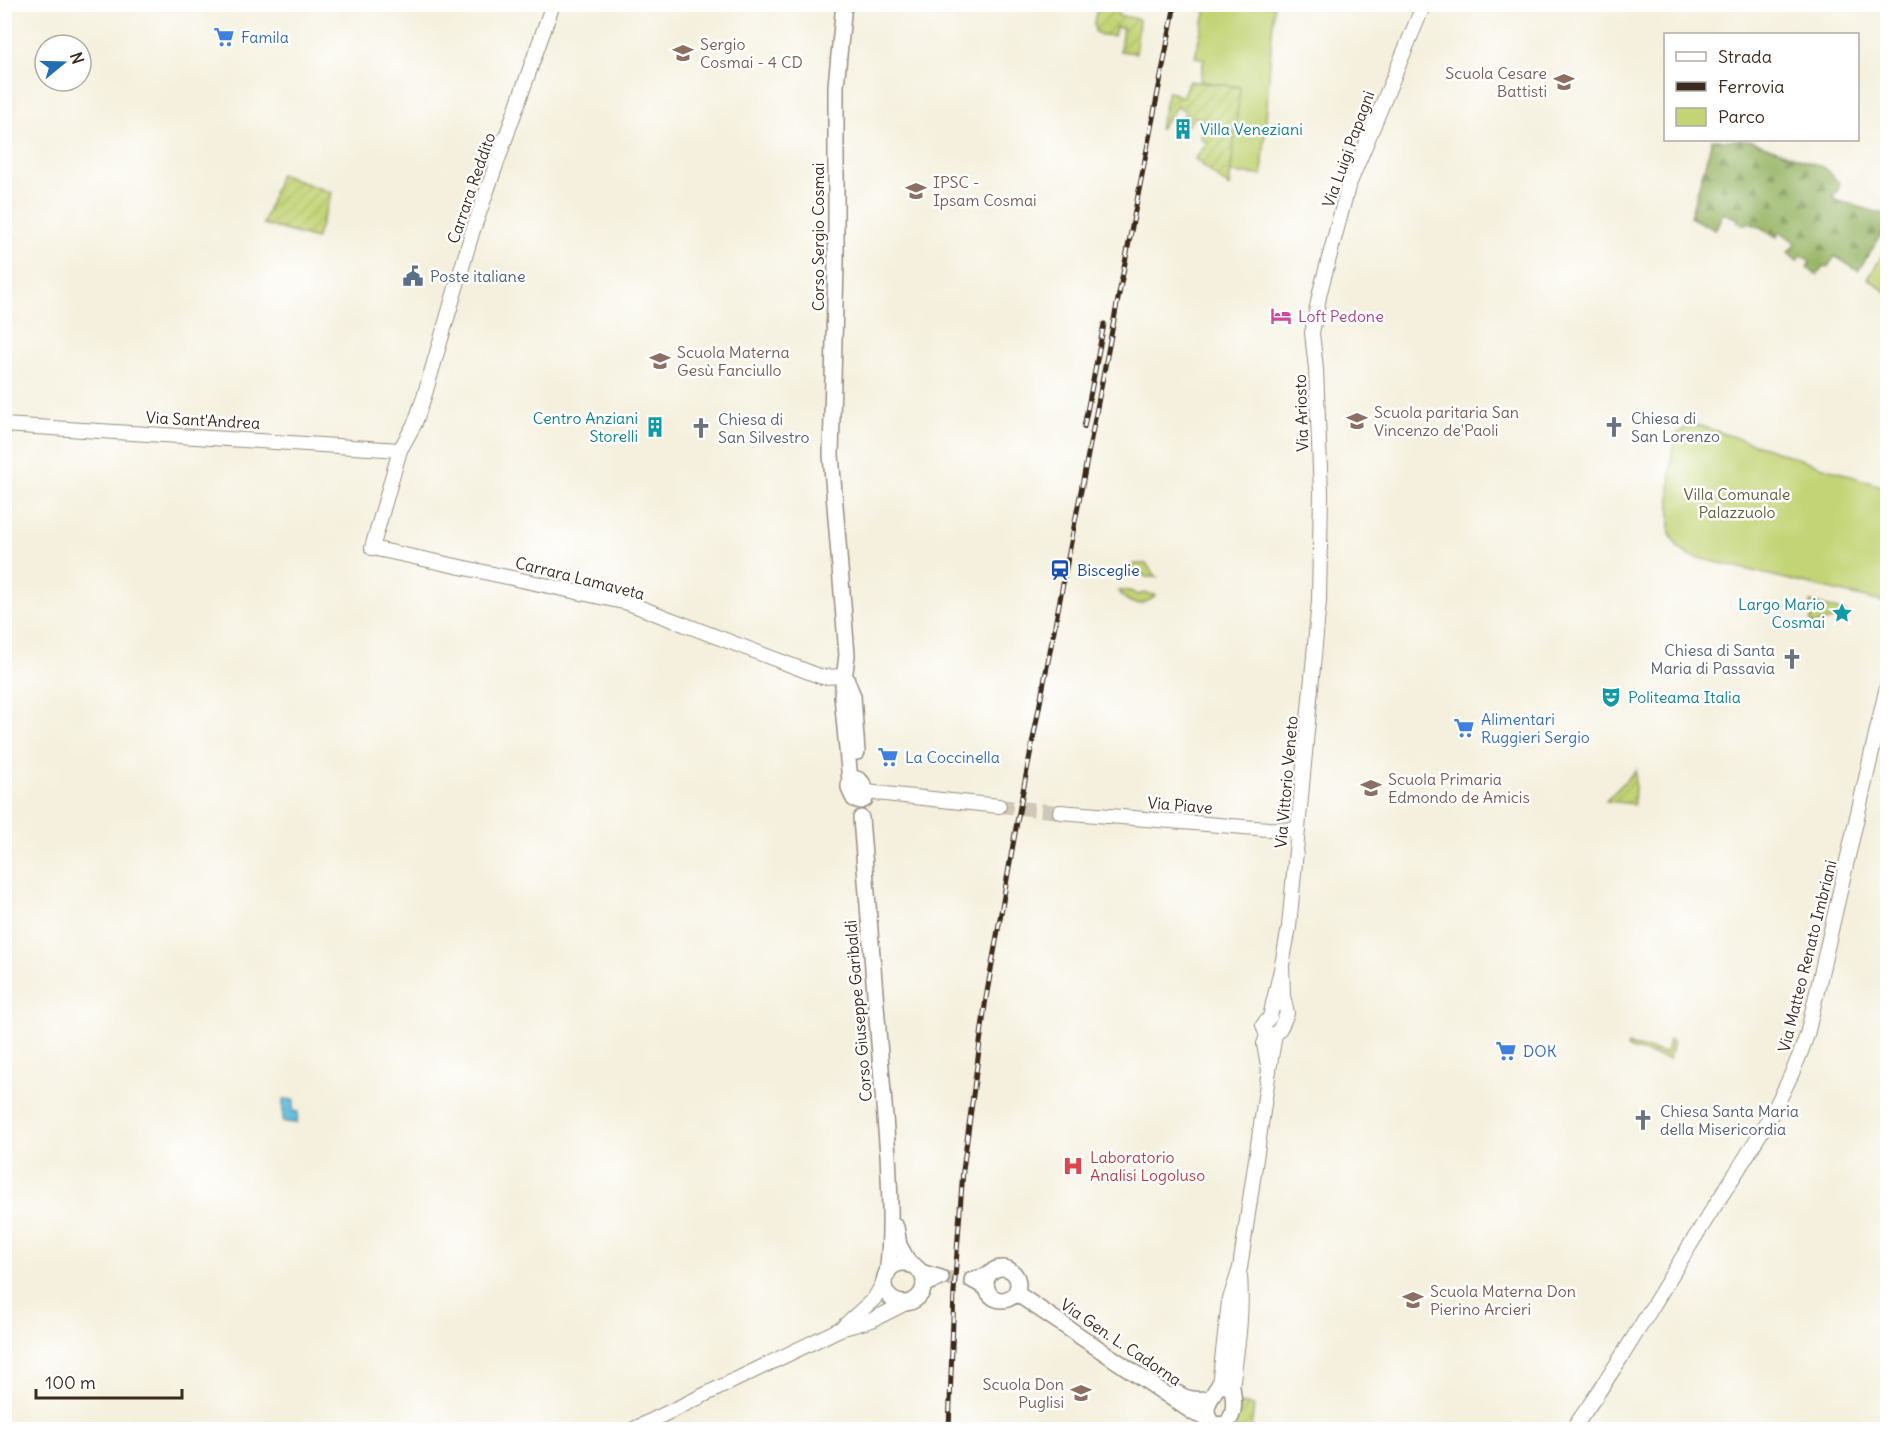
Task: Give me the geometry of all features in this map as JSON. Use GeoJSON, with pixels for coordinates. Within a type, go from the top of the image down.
{"type":"FeatureCollection","features":[{"type":"Feature","properties":{"kind":"main road","name":"Corso Sergio Cosmai"},"geometry":{"type":"LineString","coordinates":[[832,471],[836,265],[836,86],[844,4]]}},
{"type":"Feature","properties":{"kind":"main road","name":"Corso Giuseppe Garibaldi"},"geometry":{"type":"LineString","coordinates":[[832,471],[846,656],[844,676],[853,696],[888,1143],[891,1200],[886,1277]]}},
{"type":"Feature","properties":{"kind":"main road","name":"Corso Giuseppe Garibaldi"},"geometry":{"type":"LineString","coordinates":[[891,1200],[899,1245],[918,1274]]}},
{"type":"Feature","properties":{"kind":"main road"},"geometry":{"type":"LineString","coordinates":[[899,1264],[918,1274],[921,1294],[916,1299],[906,1303],[894,1300],[890,1296],[885,1286],[890,1270],[899,1264]]}},
{"type":"Feature","properties":{"kind":"main road"},"geometry":{"type":"LineString","coordinates":[[999,1268],[1009,1269],[1017,1277],[1017,1288],[1008,1299],[998,1300],[990,1294],[988,1281],[999,1268]]}},
{"type":"Feature","properties":{"kind":"main road","name":"Via Gen. L. Cadorna"},"geometry":{"type":"LineString","coordinates":[[1017,1288],[1183,1397],[1202,1400],[1221,1390]]}},
{"type":"Feature","properties":{"kind":"main road","name":"Via Gen. L. Cadorna"},"geometry":{"type":"LineString","coordinates":[[1017,1288],[1194,1413],[1217,1425]]}},
{"type":"Feature","properties":{"kind":"main road"},"geometry":{"type":"LineString","coordinates":[[1221,1390],[1233,1407],[1231,1419],[1217,1425],[1207,1412],[1221,1390]]}},
{"type":"Feature","properties":{"kind":"street","name":"Carrara Reddito"},"geometry":{"type":"LineString","coordinates":[[372,548],[400,450],[415,423],[472,233],[553,4]]}},
{"type":"Feature","properties":{"kind":"street","name":"Via Luigi Papagni"},"geometry":{"type":"LineString","coordinates":[[1312,333],[1320,292],[1348,187],[1421,10]]}},
{"type":"Feature","properties":{"kind":"street","name":"Via Ariosto"},"geometry":{"type":"LineString","coordinates":[[1312,333],[1316,369],[1321,492],[1319,601]]}},
{"type":"Feature","properties":{"kind":"street","name":"Via Sant'Andrea"},"geometry":{"type":"LineString","coordinates":[[4,425],[400,450]]}},
{"type":"Feature","properties":{"kind":"street","name":"Carrara Lamaveta"},"geometry":{"type":"LineString","coordinates":[[372,548],[628,603],[822,677],[844,676]]}},
{"type":"Feature","properties":{"kind":"street","name":"Via Vittorio Veneto"},"geometry":{"type":"LineString","coordinates":[[1221,1390],[1242,1300],[1240,1268],[1269,1070],[1264,1044],[1271,1035],[1263,1025],[1279,1005],[1283,996],[1282,965],[1289,927],[1319,601]]}},
{"type":"Feature","properties":{"kind":"street","name":"Via Matteo Renato Imbriani"},"geometry":{"type":"LineString","coordinates":[[1572,1430],[1602,1389],[1745,1159],[1786,1088],[1798,1062],[1808,1035],[1887,682]]}},
{"type":"Feature","properties":{"kind":"street"},"geometry":{"type":"LineString","coordinates":[[859,790],[999,806]]}},
{"type":"Feature","properties":{"kind":"street","name":"Via Piave"},"geometry":{"type":"LineString","coordinates":[[1060,812],[1298,830]]}},
{"type":"Feature","properties":{"kind":"street"},"geometry":{"type":"LineString","coordinates":[[840,1329],[874,1299],[886,1277]]}},
{"type":"Feature","properties":{"kind":"street"},"geometry":{"type":"LineString","coordinates":[[632,1430],[840,1329],[872,1320],[906,1303]]}},
{"type":"Feature","properties":{"kind":"green space"},"geometry":{"type":"Polygon","coordinates":[[[1091,5],[1119,5],[1117,15],[1139,19],[1136,53],[1120,51],[1123,28],[1116,27],[1114,36],[1095,32],[1094,22],[1097,10],[1090,8],[1091,5]]]}},
{"type":"Feature","properties":{"kind":"green space"},"geometry":{"type":"Polygon","coordinates":[[[1207,5],[1274,5],[1262,175],[1230,173],[1240,87],[1200,81],[1204,59],[1195,57],[1207,5]]]}},
{"type":"Feature","properties":{"kind":"green space"},"geometry":{"type":"Polygon","coordinates":[[[1189,81],[1240,87],[1229,187],[1195,159],[1207,143],[1200,137],[1207,127],[1205,123],[1195,116],[1187,126],[1180,121],[1186,112],[1177,106],[1159,130],[1168,91],[1182,97],[1189,81]]]}},
{"type":"Feature","properties":{"kind":"green space"},"geometry":{"type":"Polygon","coordinates":[[[1712,141],[1753,141],[1825,168],[1840,184],[1833,197],[1836,200],[1887,215],[1887,226],[1858,271],[1835,256],[1827,268],[1824,266],[1817,275],[1807,268],[1810,261],[1801,255],[1797,261],[1788,253],[1796,243],[1781,232],[1777,237],[1763,228],[1737,222],[1738,219],[1723,213],[1715,230],[1690,217],[1712,141]]]}},
{"type":"Feature","properties":{"kind":"green space"},"geometry":{"type":"Polygon","coordinates":[[[280,174],[332,193],[316,239],[263,224],[280,174]]]}},
{"type":"Feature","properties":{"kind":"green space"},"geometry":{"type":"Polygon","coordinates":[[[1887,248],[1887,293],[1868,278],[1887,248]]]}},
{"type":"Feature","properties":{"kind":"green space","name":"Villa Comunale Palazzuolo"},"geometry":{"type":"Polygon","coordinates":[[[1692,425],[1701,426],[1887,488],[1887,603],[1690,556],[1681,549],[1670,534],[1672,453],[1676,435],[1692,425]]]}},
{"type":"Feature","properties":{"kind":"green space"},"geometry":{"type":"Polygon","coordinates":[[[1135,564],[1146,564],[1157,577],[1122,572],[1135,564]]]}},
{"type":"Feature","properties":{"kind":"green space"},"geometry":{"type":"Polygon","coordinates":[[[1119,591],[1130,591],[1138,595],[1144,593],[1155,595],[1146,602],[1136,604],[1127,600],[1119,591]]]}},
{"type":"Feature","properties":{"kind":"green space"},"geometry":{"type":"Polygon","coordinates":[[[1810,602],[1845,612],[1845,617],[1811,625],[1810,602]]]}},
{"type":"Feature","properties":{"kind":"green space"},"geometry":{"type":"Polygon","coordinates":[[[1636,770],[1634,804],[1606,801],[1636,770]]]}},
{"type":"Feature","properties":{"kind":"green space"},"geometry":{"type":"Polygon","coordinates":[[[1669,1040],[1673,1041],[1669,1059],[1627,1048],[1628,1045],[1666,1053],[1669,1040]]]}},
{"type":"Feature","properties":{"kind":"green space"},"geometry":{"type":"Polygon","coordinates":[[[1239,1404],[1254,1406],[1251,1429],[1235,1430],[1239,1404]]]}},
{"type":"Feature","properties":{"kind":"water"},"geometry":{"type":"Polygon","coordinates":[[[283,1099],[294,1100],[293,1111],[298,1112],[297,1123],[283,1122],[283,1099]]]}},
{"type":"Feature","properties":{"kind":"tunnel"},"geometry":{"type":"LineString","coordinates":[[999,806],[1060,812]]}},
{"type":"Feature","properties":{"kind":"tunnel"},"geometry":{"type":"LineString","coordinates":[[941,1278],[972,1280]]}},
{"type":"Feature","properties":{"kind":"railway"},"geometry":{"type":"LineString","coordinates":[[949,1430],[954,1292],[963,1170],[986,998],[1017,822],[1175,4]]}},
{"type":"Feature","properties":{"kind":"railway"},"geometry":{"type":"LineString","coordinates":[[1084,427],[1104,324]]}},
{"type":"Feature","properties":{"kind":"place","name":"Famila"},"geometry":{"type":"Point","coordinates":[224,37]}},
{"type":"Feature","properties":{"kind":"place","name":"Sergio Cosmai - 4 CD"},"geometry":{"type":"Point","coordinates":[683,53]}},
{"type":"Feature","properties":{"kind":"place","name":"Scuola Cesare Battisti"},"geometry":{"type":"Point","coordinates":[1564,82]}},
{"type":"Feature","properties":{"kind":"place","name":"Villa Veneziani"},"geometry":{"type":"Point","coordinates":[1183,129]}},
{"type":"Feature","properties":{"kind":"place","name":"IPSC - Ipsam Cosmai"},"geometry":{"type":"Point","coordinates":[916,191]}},
{"type":"Feature","properties":{"kind":"place","name":"Poste italiane"},"geometry":{"type":"Point","coordinates":[413,276]}},
{"type":"Feature","properties":{"kind":"place","name":"Loft Pedone"},"geometry":{"type":"Point","coordinates":[1281,316]}},
{"type":"Feature","properties":{"kind":"place","name":"Scuola Materna Gesù Fanciullo"},"geometry":{"type":"Point","coordinates":[660,361]}},
{"type":"Feature","properties":{"kind":"place","name":"Scuola paritaria San Vincenzo de'Paoli"},"geometry":{"type":"Point","coordinates":[1357,421]}},
{"type":"Feature","properties":{"kind":"place","name":"Centro Anziani Storelli"},"geometry":{"type":"Point","coordinates":[655,427]}},
{"type":"Feature","properties":{"kind":"place","name":"Chiesa di San Lorenzo"},"geometry":{"type":"Point","coordinates":[1614,427]}},
{"type":"Feature","properties":{"kind":"place","name":"Chiesa di San Silvestro"},"geometry":{"type":"Point","coordinates":[701,428]}},
{"type":"Feature","properties":{"kind":"place","name":"Bisceglie"},"geometry":{"type":"Point","coordinates":[1060,570]}},
{"type":"Feature","properties":{"kind":"place","name":"Largo Mario Cosmai"},"geometry":{"type":"Point","coordinates":[1842,613]}},
{"type":"Feature","properties":{"kind":"place","name":"Chiesa di Santa Maria di Passavia"},"geometry":{"type":"Point","coordinates":[1792,659]}},
{"type":"Feature","properties":{"kind":"place","name":"Politeama Italia"},"geometry":{"type":"Point","coordinates":[1611,697]}},
{"type":"Feature","properties":{"kind":"place","name":"Alimentari Ruggieri Sergio"},"geometry":{"type":"Point","coordinates":[1464,728]}},
{"type":"Feature","properties":{"kind":"place","name":"La Coccinella"},"geometry":{"type":"Point","coordinates":[888,757]}},
{"type":"Feature","properties":{"kind":"place","name":"Scuola Primaria Edmondo de Amicis"},"geometry":{"type":"Point","coordinates":[1371,788]}},
{"type":"Feature","properties":{"kind":"place","name":"DOK"},"geometry":{"type":"Point","coordinates":[1506,1051]}},
{"type":"Feature","properties":{"kind":"place","name":"Chiesa Santa Maria della Misericordia"},"geometry":{"type":"Point","coordinates":[1643,1120]}},
{"type":"Feature","properties":{"kind":"place","name":"Laboratorio Analisi Logoluso"},"geometry":{"type":"Point","coordinates":[1073,1166]}},
{"type":"Feature","properties":{"kind":"place","name":"Scuola Materna Don Pierino Arcieri"},"geometry":{"type":"Point","coordinates":[1413,1300]}},
{"type":"Feature","properties":{"kind":"place","name":"Scuola Don Puglisi"},"geometry":{"type":"Point","coordinates":[1081,1393]}}]}
